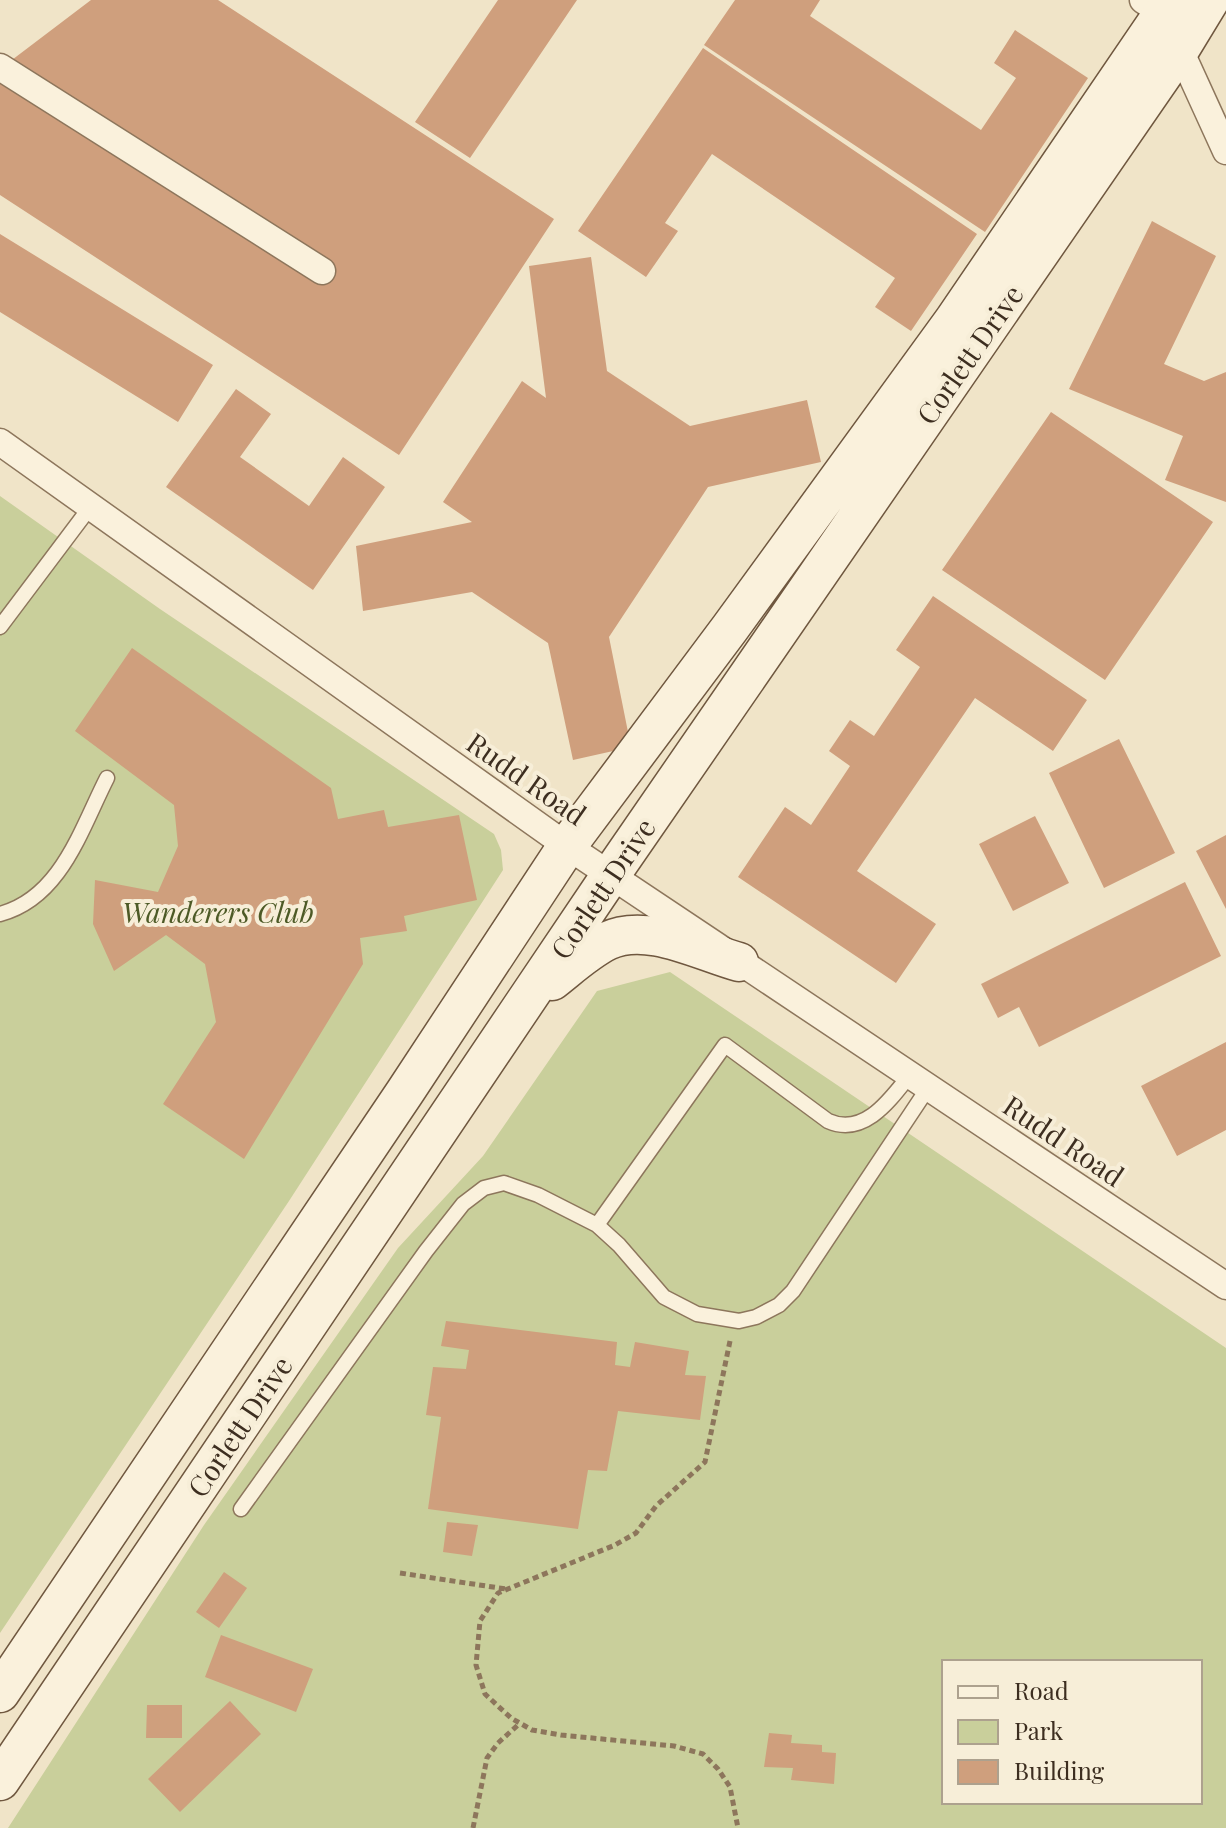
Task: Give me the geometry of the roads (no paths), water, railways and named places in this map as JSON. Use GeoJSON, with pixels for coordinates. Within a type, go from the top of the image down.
{"type":"FeatureCollection","features":[{"type":"Feature","properties":{"kind":"main road","name":"Corlett Drive"},"geometry":{"type":"LineString","coordinates":[[0,1781],[610,876],[1179,51],[1210,0]]}},
{"type":"Feature","properties":{"kind":"main road","name":"Corlett Drive"},"geometry":{"type":"LineString","coordinates":[[0,1693],[567,846],[945,332],[1159,4]]}},
{"type":"Feature","properties":{"kind":"main road"},"geometry":{"type":"LineString","coordinates":[[510,1024],[551,982],[586,954],[608,941],[627,935],[646,933],[739,962]]}},
{"type":"Feature","properties":{"kind":"street"},"geometry":{"type":"LineString","coordinates":[[1159,4],[1226,151]]}},
{"type":"Feature","properties":{"kind":"street"},"geometry":{"type":"LineString","coordinates":[[0,67],[322,271]]}},
{"type":"Feature","properties":{"kind":"street","name":"Rudd Road"},"geometry":{"type":"LineString","coordinates":[[0,442],[610,876],[1226,1286]]}},
{"type":"Feature","properties":{"kind":"lane"},"geometry":{"type":"LineString","coordinates":[[0,627],[91,506]]}},
{"type":"Feature","properties":{"kind":"lane"},"geometry":{"type":"LineString","coordinates":[[0,914],[18,909],[34,899],[58,874],[107,778]]}},
{"type":"Feature","properties":{"kind":"lane"},"geometry":{"type":"LineString","coordinates":[[597,1225],[725,1045],[828,1121],[838,1125],[852,1125],[874,1115],[918,1082]]}},
{"type":"Feature","properties":{"kind":"lane"},"geometry":{"type":"LineString","coordinates":[[241,1509],[463,1204],[484,1188],[504,1183],[538,1195],[597,1225],[619,1245],[664,1297],[697,1314],[734,1320],[756,1317],[779,1305],[793,1291],[918,1082]]}},
{"type":"Feature","properties":{"kind":"park label","name":"Wanderers Club"},"geometry":{"type":"Point","coordinates":[218,911]}}]}
